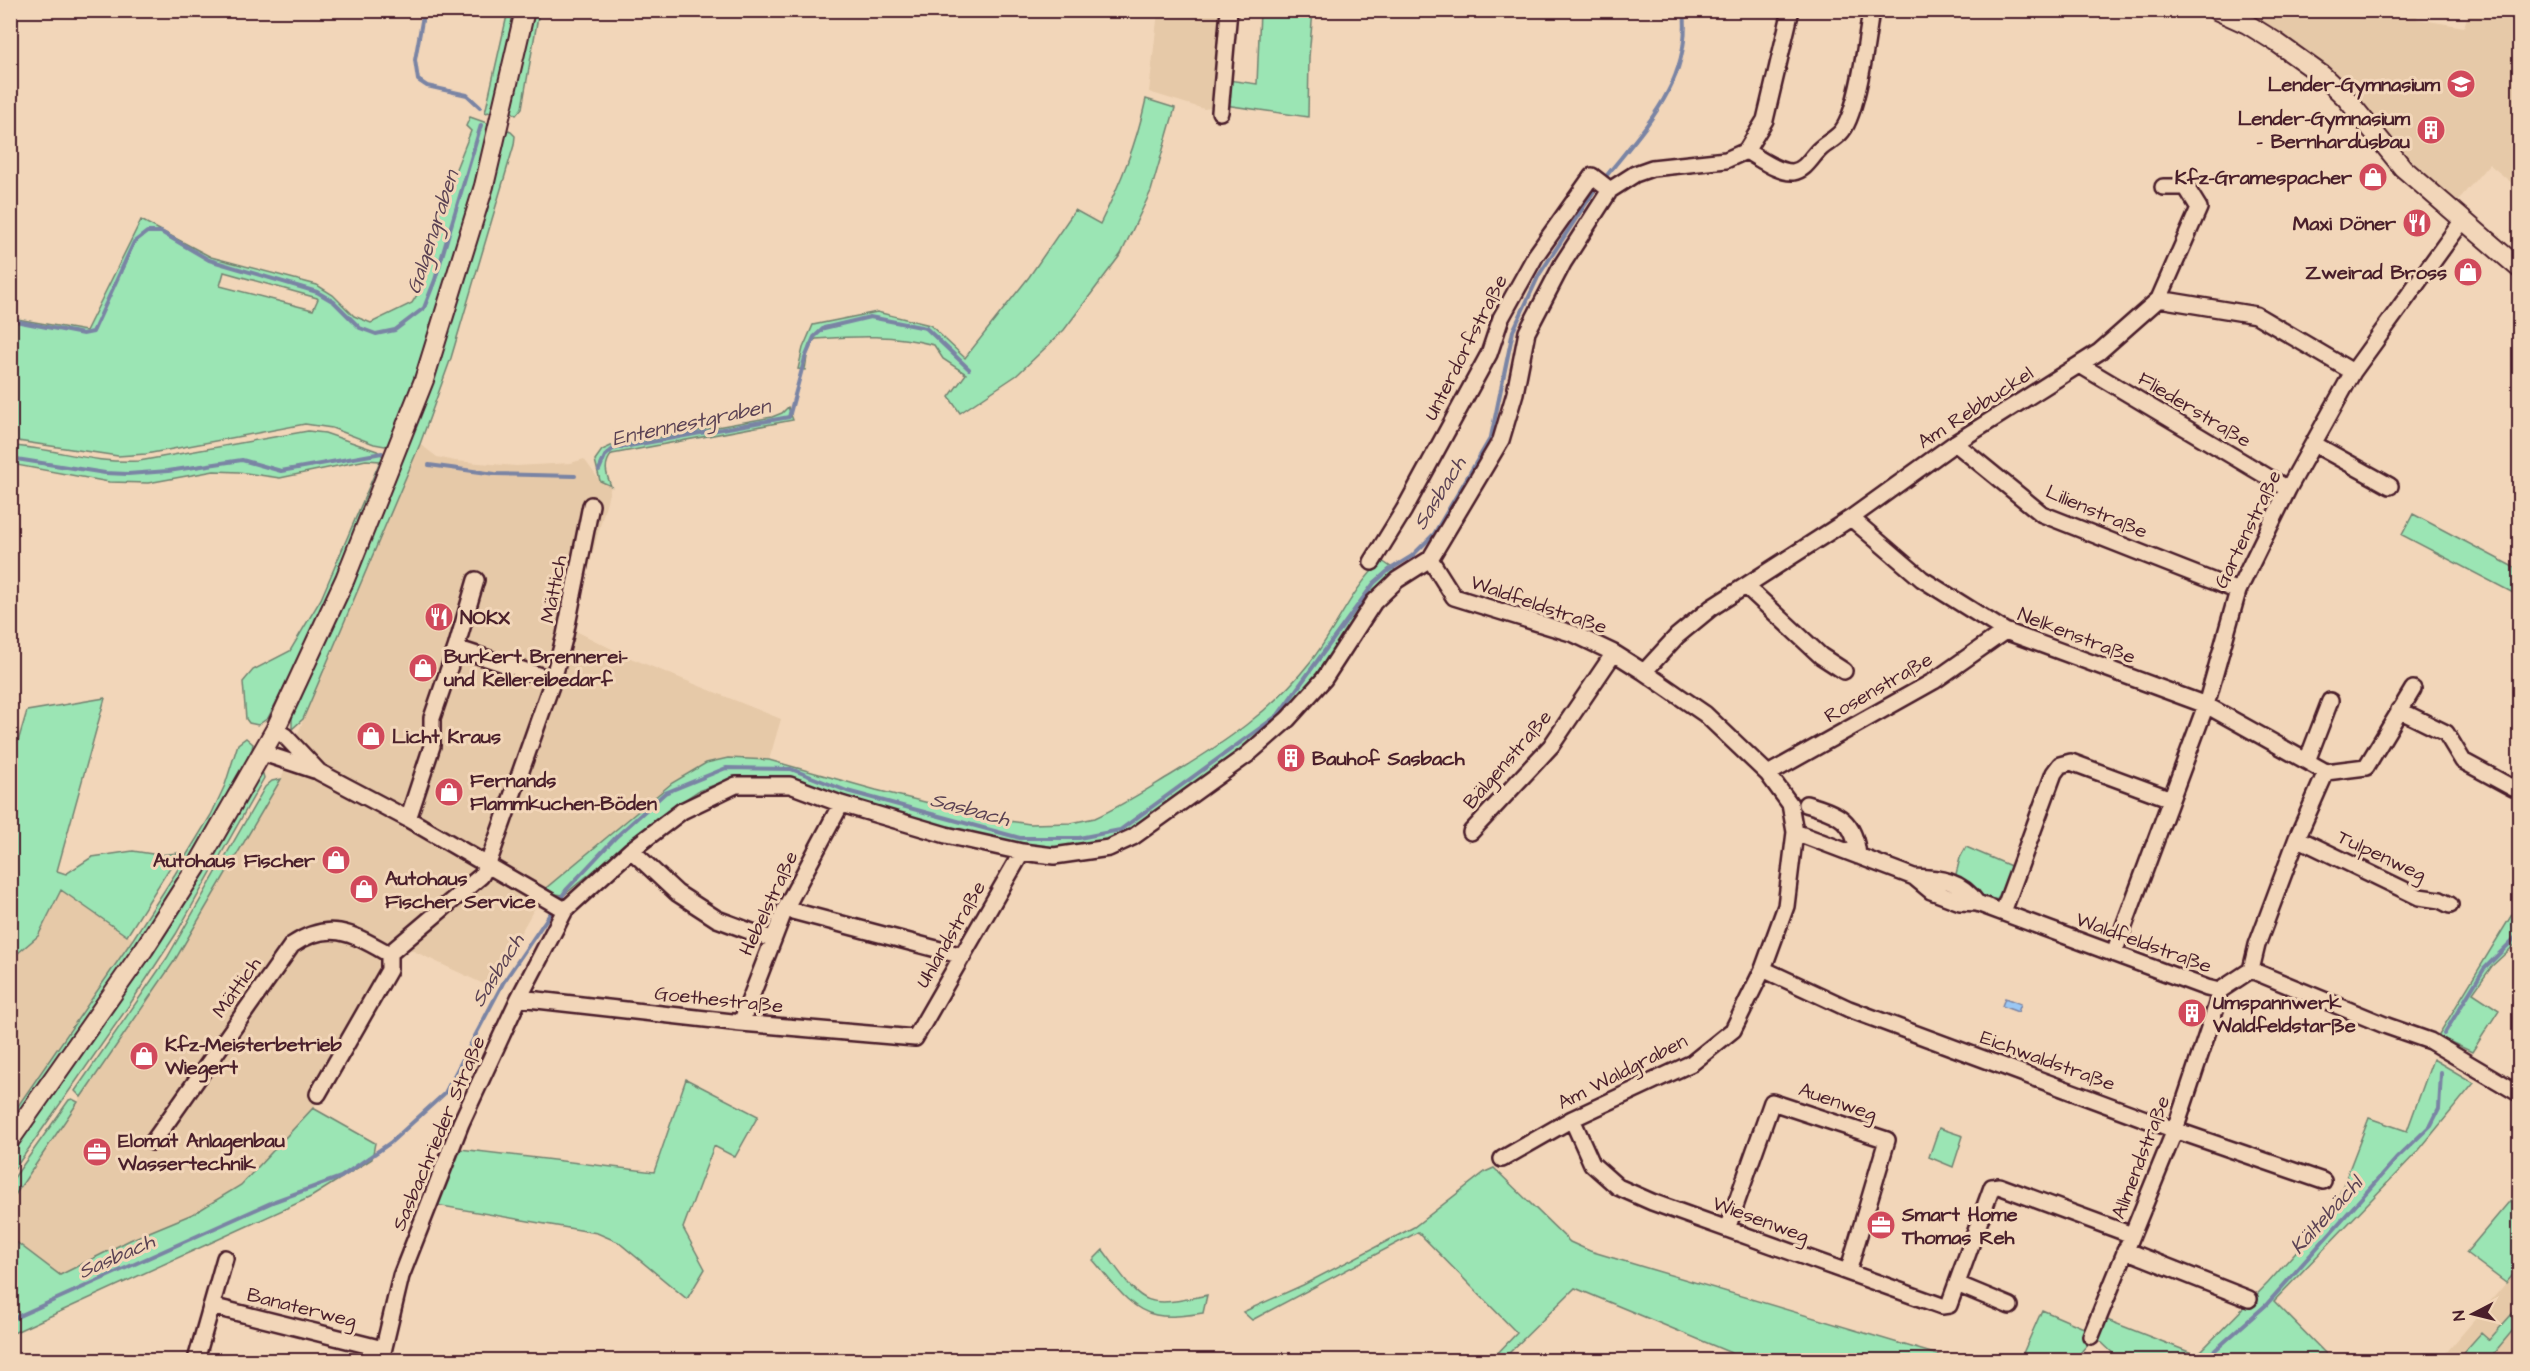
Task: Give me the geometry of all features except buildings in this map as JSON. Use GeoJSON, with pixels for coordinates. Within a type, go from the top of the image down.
{"type":"FeatureCollection","features":[{"type":"Feature","properties":{"kind":"street"},"geometry":{"type":"LineString","coordinates":[[10,1140],[144,949],[196,868],[275,730],[345,579],[424,380],[484,186],[525,10]]}},
{"type":"Feature","properties":{"kind":"street"},"geometry":{"type":"LineString","coordinates":[[1220,112],[1229,10]]}},
{"type":"Feature","properties":{"kind":"street"},"geometry":{"type":"LineString","coordinates":[[1791,10],[1765,120],[1746,152],[1784,171],[1792,172],[1803,169],[1820,148],[1840,134],[1849,121],[1871,10]]}},
{"type":"Feature","properties":{"kind":"street"},"geometry":{"type":"LineString","coordinates":[[2216,10],[2247,24],[2322,75],[2346,98],[2403,168],[2520,269]]}},
{"type":"Feature","properties":{"kind":"street","name":"Sasbachrieder Straße"},"geometry":{"type":"LineString","coordinates":[[382,1355],[401,1276],[461,1123],[563,908],[631,850],[682,811],[736,785],[790,785],[842,804],[946,835],[1022,852],[1054,855],[1109,848],[1142,830],[1246,754],[1288,719],[1324,679],[1374,603],[1397,580],[1430,559],[1502,440],[1515,393],[1527,332],[1604,185],[1653,168],[1726,160],[1746,152]]}},
{"type":"Feature","properties":{"kind":"street","name":"Unterdorfstraße"},"geometry":{"type":"LineString","coordinates":[[1372,562],[1404,510],[1489,354],[1501,318],[1536,255],[1592,176],[1604,185]]}},
{"type":"Feature","properties":{"kind":"street"},"geometry":{"type":"LineString","coordinates":[[2163,187],[2186,188],[2199,208],[2159,299],[2256,315],[2353,372]]}},
{"type":"Feature","properties":{"kind":"street","name":"Gartenstraße"},"geometry":{"type":"LineString","coordinates":[[2114,953],[2206,705],[2238,591],[2289,489],[2353,372],[2463,220]]}},
{"type":"Feature","properties":{"kind":"street","name":"Am Rebbuckel"},"geometry":{"type":"LineString","coordinates":[[1644,672],[1677,636],[1711,608],[1747,587],[1851,518],[1955,443],[2099,352],[2159,299]]}},
{"type":"Feature","properties":{"kind":"street","name":"Fliederstraße"},"geometry":{"type":"LineString","coordinates":[[2080,365],[2289,489]]}},
{"type":"Feature","properties":{"kind":"street","name":"Lilienstraße"},"geometry":{"type":"LineString","coordinates":[[1955,443],[2042,514],[2238,591]]}},
{"type":"Feature","properties":{"kind":"street"},"geometry":{"type":"LineString","coordinates":[[2314,444],[2390,486]]}},
{"type":"Feature","properties":{"kind":"street","name":"Mättich"},"geometry":{"type":"LineString","coordinates":[[153,1142],[292,945],[318,931],[333,930],[349,933],[389,954],[481,876],[488,864],[553,680],[565,635],[591,505]]}},
{"type":"Feature","properties":{"kind":"street","name":"Nelkenstraße"},"geometry":{"type":"LineString","coordinates":[[1851,518],[1922,579],[2005,631],[2206,705],[2326,772]]}},
{"type":"Feature","properties":{"kind":"street","name":"Waldfeldstraße"},"geometry":{"type":"LineString","coordinates":[[1430,559],[1454,597],[1574,634],[1614,653],[1705,714],[1768,774],[1790,804],[1795,832],[1914,877],[1931,891],[1960,902],[1977,903],[2218,991],[2251,970]]}},
{"type":"Feature","properties":{"kind":"street"},"geometry":{"type":"LineString","coordinates":[[408,819],[432,746],[432,718],[476,580]]}},
{"type":"Feature","properties":{"kind":"street"},"geometry":{"type":"LineString","coordinates":[[1747,587],[1821,656],[1844,671]]}},
{"type":"Feature","properties":{"kind":"street","name":"Rosenstraße"},"geometry":{"type":"LineString","coordinates":[[1768,774],[1934,681],[2005,631]]}},
{"type":"Feature","properties":{"kind":"street"},"geometry":{"type":"LineString","coordinates":[[456,648],[553,680]]}},
{"type":"Feature","properties":{"kind":"street","name":"Bälgenstraße"},"geometry":{"type":"LineString","coordinates":[[1471,832],[1551,746],[1614,653]]}},
{"type":"Feature","properties":{"kind":"street"},"geometry":{"type":"LineString","coordinates":[[2413,689],[2366,767],[2326,772],[2297,838],[2257,945],[2251,970],[2377,1022],[2430,1041],[2520,1094]]}},
{"type":"Feature","properties":{"kind":"street"},"geometry":{"type":"LineString","coordinates":[[2307,761],[2330,701]]}},
{"type":"Feature","properties":{"kind":"street"},"geometry":{"type":"LineString","coordinates":[[2399,710],[2446,733],[2463,761],[2513,788]]}},
{"type":"Feature","properties":{"kind":"street"},"geometry":{"type":"LineString","coordinates":[[275,730],[285,736],[319,772]]}},
{"type":"Feature","properties":{"kind":"street"},"geometry":{"type":"LineString","coordinates":[[263,753],[319,772],[408,819],[563,908]]}},
{"type":"Feature","properties":{"kind":"street"},"geometry":{"type":"LineString","coordinates":[[2003,912],[2054,773],[2060,765],[2071,762],[2171,799]]}},
{"type":"Feature","properties":{"kind":"street","name":"Hebelstraße"},"geometry":{"type":"LineString","coordinates":[[741,1023],[784,909],[842,804]]}},
{"type":"Feature","properties":{"kind":"street"},"geometry":{"type":"LineString","coordinates":[[1806,804],[1846,821],[1856,836],[1858,856]]}},
{"type":"Feature","properties":{"kind":"street","name":"Am Waldgraben"},"geometry":{"type":"LineString","coordinates":[[1502,1159],[1572,1119],[1696,1059],[1733,1030],[1763,969],[1786,906],[1795,832]]}},
{"type":"Feature","properties":{"kind":"street","name":"Tulpenweg"},"geometry":{"type":"LineString","coordinates":[[2297,838],[2419,897],[2440,900],[2450,905]]}},
{"type":"Feature","properties":{"kind":"street"},"geometry":{"type":"LineString","coordinates":[[631,850],[676,893],[717,920],[771,939]]}},
{"type":"Feature","properties":{"kind":"street","name":"Uhlandstraße"},"geometry":{"type":"LineString","coordinates":[[915,1038],[1022,852]]}},
{"type":"Feature","properties":{"kind":"street"},"geometry":{"type":"LineString","coordinates":[[784,909],[963,956]]}},
{"type":"Feature","properties":{"kind":"street"},"geometry":{"type":"LineString","coordinates":[[318,1095],[389,969],[389,954]]}},
{"type":"Feature","properties":{"kind":"street","name":"Eichwaldstraße"},"geometry":{"type":"LineString","coordinates":[[1763,969],[1849,1009],[2175,1130],[2323,1181]]}},
{"type":"Feature","properties":{"kind":"street","name":"Allmendstraße"},"geometry":{"type":"LineString","coordinates":[[2091,1336],[2175,1130],[2217,1004],[2218,991]]}},
{"type":"Feature","properties":{"kind":"street","name":"Goethestraße"},"geometry":{"type":"LineString","coordinates":[[519,998],[741,1023],[915,1038]]}},
{"type":"Feature","properties":{"kind":"street","name":"Auenweg"},"geometry":{"type":"LineString","coordinates":[[1727,1229],[1772,1101],[1887,1140],[1848,1272]]}},
{"type":"Feature","properties":{"kind":"street","name":"Wiesenweg"},"geometry":{"type":"LineString","coordinates":[[1572,1119],[1592,1164],[1618,1187],[1652,1202],[1942,1306],[1949,1305],[1992,1187],[1999,1186],[2132,1235]]}},
{"type":"Feature","properties":{"kind":"street"},"geometry":{"type":"LineString","coordinates":[[2126,1250],[2249,1299]]}},
{"type":"Feature","properties":{"kind":"street"},"geometry":{"type":"LineString","coordinates":[[196,1360],[225,1257]]}},
{"type":"Feature","properties":{"kind":"street"},"geometry":{"type":"LineString","coordinates":[[1957,1284],[2010,1306]]}},
{"type":"Feature","properties":{"kind":"street","name":"Banaterweg"},"geometry":{"type":"LineString","coordinates":[[211,1306],[382,1355]]}},
{"type":"Feature","properties":{"kind":"shaded area"},"geometry":{"type":"Polygon","coordinates":[[[1158,11],[1226,11],[1217,107],[1204,109],[1149,92],[1158,11]]]}},
{"type":"Feature","properties":{"kind":"shaded area","name":"Lender-Gymnasium"},"geometry":{"type":"Polygon","coordinates":[[[2221,11],[2418,11],[2417,19],[2464,27],[2469,11],[2519,11],[2519,189],[2489,164],[2455,204],[2314,63],[2221,11]]]}},
{"type":"Feature","properties":{"kind":"shaded area"},"geometry":{"type":"Polygon","coordinates":[[[420,444],[437,457],[455,461],[516,466],[571,463],[584,459],[600,481],[611,486],[572,629],[628,657],[781,719],[769,760],[728,758],[672,783],[546,888],[490,987],[405,947],[313,1108],[241,1185],[195,1213],[130,1240],[60,1275],[11,1238],[10,1201],[175,960],[281,779],[308,707],[420,444]]]}},
{"type":"Feature","properties":{"kind":"shaded area"},"geometry":{"type":"Polygon","coordinates":[[[61,890],[133,939],[11,1116],[11,959],[38,936],[61,890]]]}},
{"type":"Feature","properties":{"kind":"shaded area"},"geometry":{"type":"Polygon","coordinates":[[[2519,1268],[2519,1360],[2440,1360],[2506,1283],[2519,1268]]]}},
{"type":"Feature","properties":{"kind":"green space"},"geometry":{"type":"Polygon","coordinates":[[[508,11],[518,11],[494,111],[485,113],[508,11]]]}},
{"type":"Feature","properties":{"kind":"green space"},"geometry":{"type":"Polygon","coordinates":[[[530,11],[539,11],[522,108],[516,115],[511,111],[510,105],[530,11]]]}},
{"type":"Feature","properties":{"kind":"green space"},"geometry":{"type":"Polygon","coordinates":[[[1260,11],[1313,11],[1309,57],[1308,117],[1225,105],[1228,80],[1257,84],[1260,11]]]}},
{"type":"Feature","properties":{"kind":"green space"},"geometry":{"type":"Polygon","coordinates":[[[1146,99],[1175,108],[1151,191],[1121,254],[1064,330],[1017,375],[960,413],[949,397],[966,374],[943,359],[934,345],[890,337],[816,339],[809,344],[805,370],[798,369],[803,348],[813,325],[877,312],[930,325],[965,358],[1029,277],[1075,210],[1100,224],[1127,163],[1146,99]]]}},
{"type":"Feature","properties":{"kind":"green space"},"geometry":{"type":"Polygon","coordinates":[[[470,117],[490,124],[491,129],[448,293],[394,442],[385,446],[374,444],[332,428],[305,424],[146,454],[118,456],[11,440],[11,318],[86,331],[141,220],[211,257],[317,285],[333,295],[354,316],[371,323],[412,303],[420,290],[424,266],[442,204],[471,131],[466,126],[470,117]],[[224,272],[220,286],[313,310],[317,298],[224,272]]]}},
{"type":"Feature","properties":{"kind":"green space"},"geometry":{"type":"Polygon","coordinates":[[[509,130],[515,136],[514,145],[451,358],[420,444],[303,719],[292,729],[292,713],[344,598],[506,131],[509,130]]]}},
{"type":"Feature","properties":{"kind":"green space"},"geometry":{"type":"Polygon","coordinates":[[[788,407],[793,420],[612,454],[606,469],[611,486],[600,481],[595,460],[602,450],[611,446],[772,417],[782,413],[788,407]]]}},
{"type":"Feature","properties":{"kind":"green space"},"geometry":{"type":"Polygon","coordinates":[[[308,431],[325,433],[377,451],[383,456],[386,465],[311,635],[268,718],[258,725],[249,723],[246,719],[243,682],[253,670],[290,651],[321,599],[380,461],[366,460],[280,478],[214,471],[148,483],[109,482],[11,464],[11,446],[105,460],[139,461],[308,431]]]}},
{"type":"Feature","properties":{"kind":"green space"},"geometry":{"type":"Polygon","coordinates":[[[2413,514],[2519,570],[2519,596],[2402,535],[2413,514]]]}},
{"type":"Feature","properties":{"kind":"green space"},"geometry":{"type":"Polygon","coordinates":[[[1382,561],[1398,572],[1318,679],[1251,746],[1114,841],[1055,849],[1016,844],[916,820],[820,789],[731,779],[698,791],[660,816],[564,895],[555,894],[546,888],[672,783],[706,763],[728,758],[769,760],[876,790],[994,819],[1030,824],[1071,823],[1095,818],[1191,763],[1264,711],[1311,661],[1361,584],[1382,561]]]}},
{"type":"Feature","properties":{"kind":"green space"},"geometry":{"type":"Polygon","coordinates":[[[105,698],[57,871],[66,874],[92,857],[133,851],[159,855],[179,853],[127,936],[61,890],[38,936],[11,959],[11,765],[27,711],[105,698]]]}},
{"type":"Feature","properties":{"kind":"green space"},"geometry":{"type":"Polygon","coordinates":[[[246,738],[253,744],[252,749],[231,791],[150,931],[11,1132],[11,1116],[133,939],[211,815],[225,785],[238,744],[246,738]]]}},
{"type":"Feature","properties":{"kind":"green space"},"geometry":{"type":"Polygon","coordinates":[[[261,774],[264,778],[176,934],[11,1174],[11,1153],[77,1058],[261,774]]]}},
{"type":"Feature","properties":{"kind":"green space"},"geometry":{"type":"Polygon","coordinates":[[[281,779],[175,960],[81,1097],[75,1091],[167,958],[265,787],[272,781],[281,779]]]}},
{"type":"Feature","properties":{"kind":"green space"},"geometry":{"type":"Polygon","coordinates":[[[1966,847],[2013,867],[2001,900],[1986,898],[1955,878],[1960,858],[1966,847]]]}},
{"type":"Feature","properties":{"kind":"green space"},"geometry":{"type":"Polygon","coordinates":[[[2519,875],[2519,941],[2492,966],[2473,993],[2499,1010],[2472,1052],[2438,1036],[2516,908],[2517,877],[2519,875]]]}},
{"type":"Feature","properties":{"kind":"green space"},"geometry":{"type":"Polygon","coordinates":[[[2433,1059],[2474,1083],[2419,1150],[2274,1301],[2332,1360],[2120,1360],[2098,1339],[2102,1318],[2197,1355],[2268,1283],[2334,1209],[2369,1118],[2407,1131],[2433,1059]]]}},
{"type":"Feature","properties":{"kind":"green space"},"geometry":{"type":"Polygon","coordinates":[[[686,1079],[758,1116],[735,1157],[714,1146],[683,1228],[705,1269],[687,1299],[618,1242],[597,1233],[436,1205],[460,1149],[654,1172],[686,1079]]]}},
{"type":"Feature","properties":{"kind":"green space"},"geometry":{"type":"Polygon","coordinates":[[[69,1100],[78,1102],[11,1201],[11,1182],[69,1100]]]}},
{"type":"Feature","properties":{"kind":"green space"},"geometry":{"type":"Polygon","coordinates":[[[313,1108],[375,1143],[372,1159],[311,1197],[11,1334],[11,1238],[60,1275],[130,1240],[195,1213],[241,1185],[313,1108]]]}},
{"type":"Feature","properties":{"kind":"green space"},"geometry":{"type":"Polygon","coordinates":[[[1939,1128],[1963,1136],[1953,1167],[1929,1157],[1939,1128]]]}},
{"type":"Feature","properties":{"kind":"green space"},"geometry":{"type":"Polygon","coordinates":[[[1494,1168],[1570,1242],[1590,1251],[1955,1360],[1805,1360],[1790,1354],[1783,1360],[1748,1360],[1575,1288],[1502,1360],[1491,1360],[1517,1333],[1418,1232],[1252,1320],[1243,1312],[1303,1285],[1414,1227],[1485,1172],[1494,1168]]]}},
{"type":"Feature","properties":{"kind":"green space"},"geometry":{"type":"Polygon","coordinates":[[[2519,1190],[2519,1268],[2506,1283],[2466,1253],[2519,1190]]]}},
{"type":"Feature","properties":{"kind":"green space"},"geometry":{"type":"Polygon","coordinates":[[[1103,1250],[1127,1282],[1145,1298],[1168,1302],[1207,1295],[1203,1313],[1162,1316],[1137,1307],[1121,1293],[1093,1260],[1103,1250]]]}},
{"type":"Feature","properties":{"kind":"green space"},"geometry":{"type":"Polygon","coordinates":[[[2519,1306],[2519,1323],[2488,1360],[2457,1360],[2481,1333],[2489,1340],[2519,1306]]]}},
{"type":"Feature","properties":{"kind":"green space"},"geometry":{"type":"Polygon","coordinates":[[[2042,1310],[2093,1332],[2088,1344],[2074,1360],[2020,1360],[2042,1310]]]}},
{"type":"Feature","properties":{"kind":"water"},"geometry":{"type":"Polygon","coordinates":[[[2005,998],[2021,1004],[2018,1012],[2002,1006],[2005,998]]]}},
{"type":"Feature","properties":{"kind":"waterway","name":"Galgengraben"},"geometry":{"type":"LineString","coordinates":[[424,10],[415,60],[418,80],[427,86],[467,95],[480,107]]}},
{"type":"Feature","properties":{"kind":"waterway","name":"Sasbach"},"geometry":{"type":"LineString","coordinates":[[1603,180],[1649,122],[1673,82],[1684,36],[1684,10]]}},
{"type":"Feature","properties":{"kind":"waterway","name":"Galgengraben"},"geometry":{"type":"LineString","coordinates":[[10,320],[83,334],[93,332],[134,242],[147,232],[161,232],[209,260],[317,292],[334,302],[360,328],[376,334],[395,330],[424,308],[435,280],[481,125]]}},
{"type":"Feature","properties":{"kind":"waterway","name":"Sasbach"},"geometry":{"type":"LineString","coordinates":[[558,902],[567,889],[617,836],[665,793],[726,768],[791,769],[847,791],[1020,838],[1079,838],[1120,830],[1278,715],[1374,583],[1389,570],[1412,556],[1434,534],[1491,437],[1513,331],[1539,275],[1598,185]]}},
{"type":"Feature","properties":{"kind":"waterway","name":"Entennestgraben"},"geometry":{"type":"LineString","coordinates":[[599,470],[605,456],[613,449],[789,417],[805,358],[814,337],[824,328],[870,317],[926,328],[969,369]]}},
{"type":"Feature","properties":{"kind":"waterway","name":"Entennestgraben"},"geometry":{"type":"LineString","coordinates":[[10,458],[105,473],[128,474],[168,471],[242,460],[281,471],[382,453]]}},
{"type":"Feature","properties":{"kind":"waterway","name":"Entennestgraben"},"geometry":{"type":"LineString","coordinates":[[429,465],[495,474],[575,476]]}},
{"type":"Feature","properties":{"kind":"waterway","name":"Sasbach"},"geometry":{"type":"LineString","coordinates":[[10,1320],[275,1201],[341,1177],[390,1143],[445,1093],[503,983],[554,908]]}},
{"type":"Feature","properties":{"kind":"waterway","name":"Kältebächl"},"geometry":{"type":"LineString","coordinates":[[2444,1034],[2484,969],[2520,933]]}},
{"type":"Feature","properties":{"kind":"waterway","name":"Kältebächl"},"geometry":{"type":"LineString","coordinates":[[2204,1360],[2266,1305],[2396,1159],[2431,1125],[2439,1109],[2441,1073]]}},
{"type":"Feature","properties":{"kind":"place","name":"Lender-Gymnasium"},"geometry":{"type":"Point","coordinates":[2461,84]}},
{"type":"Feature","properties":{"kind":"place","name":"Lender-Gymnasium - Bernhardusbau"},"geometry":{"type":"Point","coordinates":[2431,130]}},
{"type":"Feature","properties":{"kind":"place","name":"Kfz-Gramespacher"},"geometry":{"type":"Point","coordinates":[2373,177]}},
{"type":"Feature","properties":{"kind":"place","name":"Maxi Döner"},"geometry":{"type":"Point","coordinates":[2417,223]}},
{"type":"Feature","properties":{"kind":"place","name":"Zweirad Bross"},"geometry":{"type":"Point","coordinates":[2468,272]}},
{"type":"Feature","properties":{"kind":"place","name":"NOKX"},"geometry":{"type":"Point","coordinates":[439,617]}},
{"type":"Feature","properties":{"kind":"place","name":"Burkert Brennerei- und Kellereibedarf"},"geometry":{"type":"Point","coordinates":[423,668]}},
{"type":"Feature","properties":{"kind":"place","name":"Licht Kraus"},"geometry":{"type":"Point","coordinates":[371,736]}},
{"type":"Feature","properties":{"kind":"place","name":"Bauhof Sasbach"},"geometry":{"type":"Point","coordinates":[1291,758]}},
{"type":"Feature","properties":{"kind":"place","name":"Fernands Flammkuchen-Böden"},"geometry":{"type":"Point","coordinates":[449,792]}},
{"type":"Feature","properties":{"kind":"place","name":"Autohaus Fischer"},"geometry":{"type":"Point","coordinates":[336,860]}},
{"type":"Feature","properties":{"kind":"place","name":"Autohaus Fischer Service"},"geometry":{"type":"Point","coordinates":[364,889]}},
{"type":"Feature","properties":{"kind":"place","name":"Umspannwerk Waldfeldstarße"},"geometry":{"type":"Point","coordinates":[2192,1013]}},
{"type":"Feature","properties":{"kind":"place","name":"Kfz-Meisterbetrieb Wiegert"},"geometry":{"type":"Point","coordinates":[144,1056]}},
{"type":"Feature","properties":{"kind":"place","name":"Elomat Anlagenbau Wassertechnik"},"geometry":{"type":"Point","coordinates":[97,1152]}},
{"type":"Feature","properties":{"kind":"place","name":"Smart Home Thomas Reh"},"geometry":{"type":"Point","coordinates":[1881,1225]}}]}
